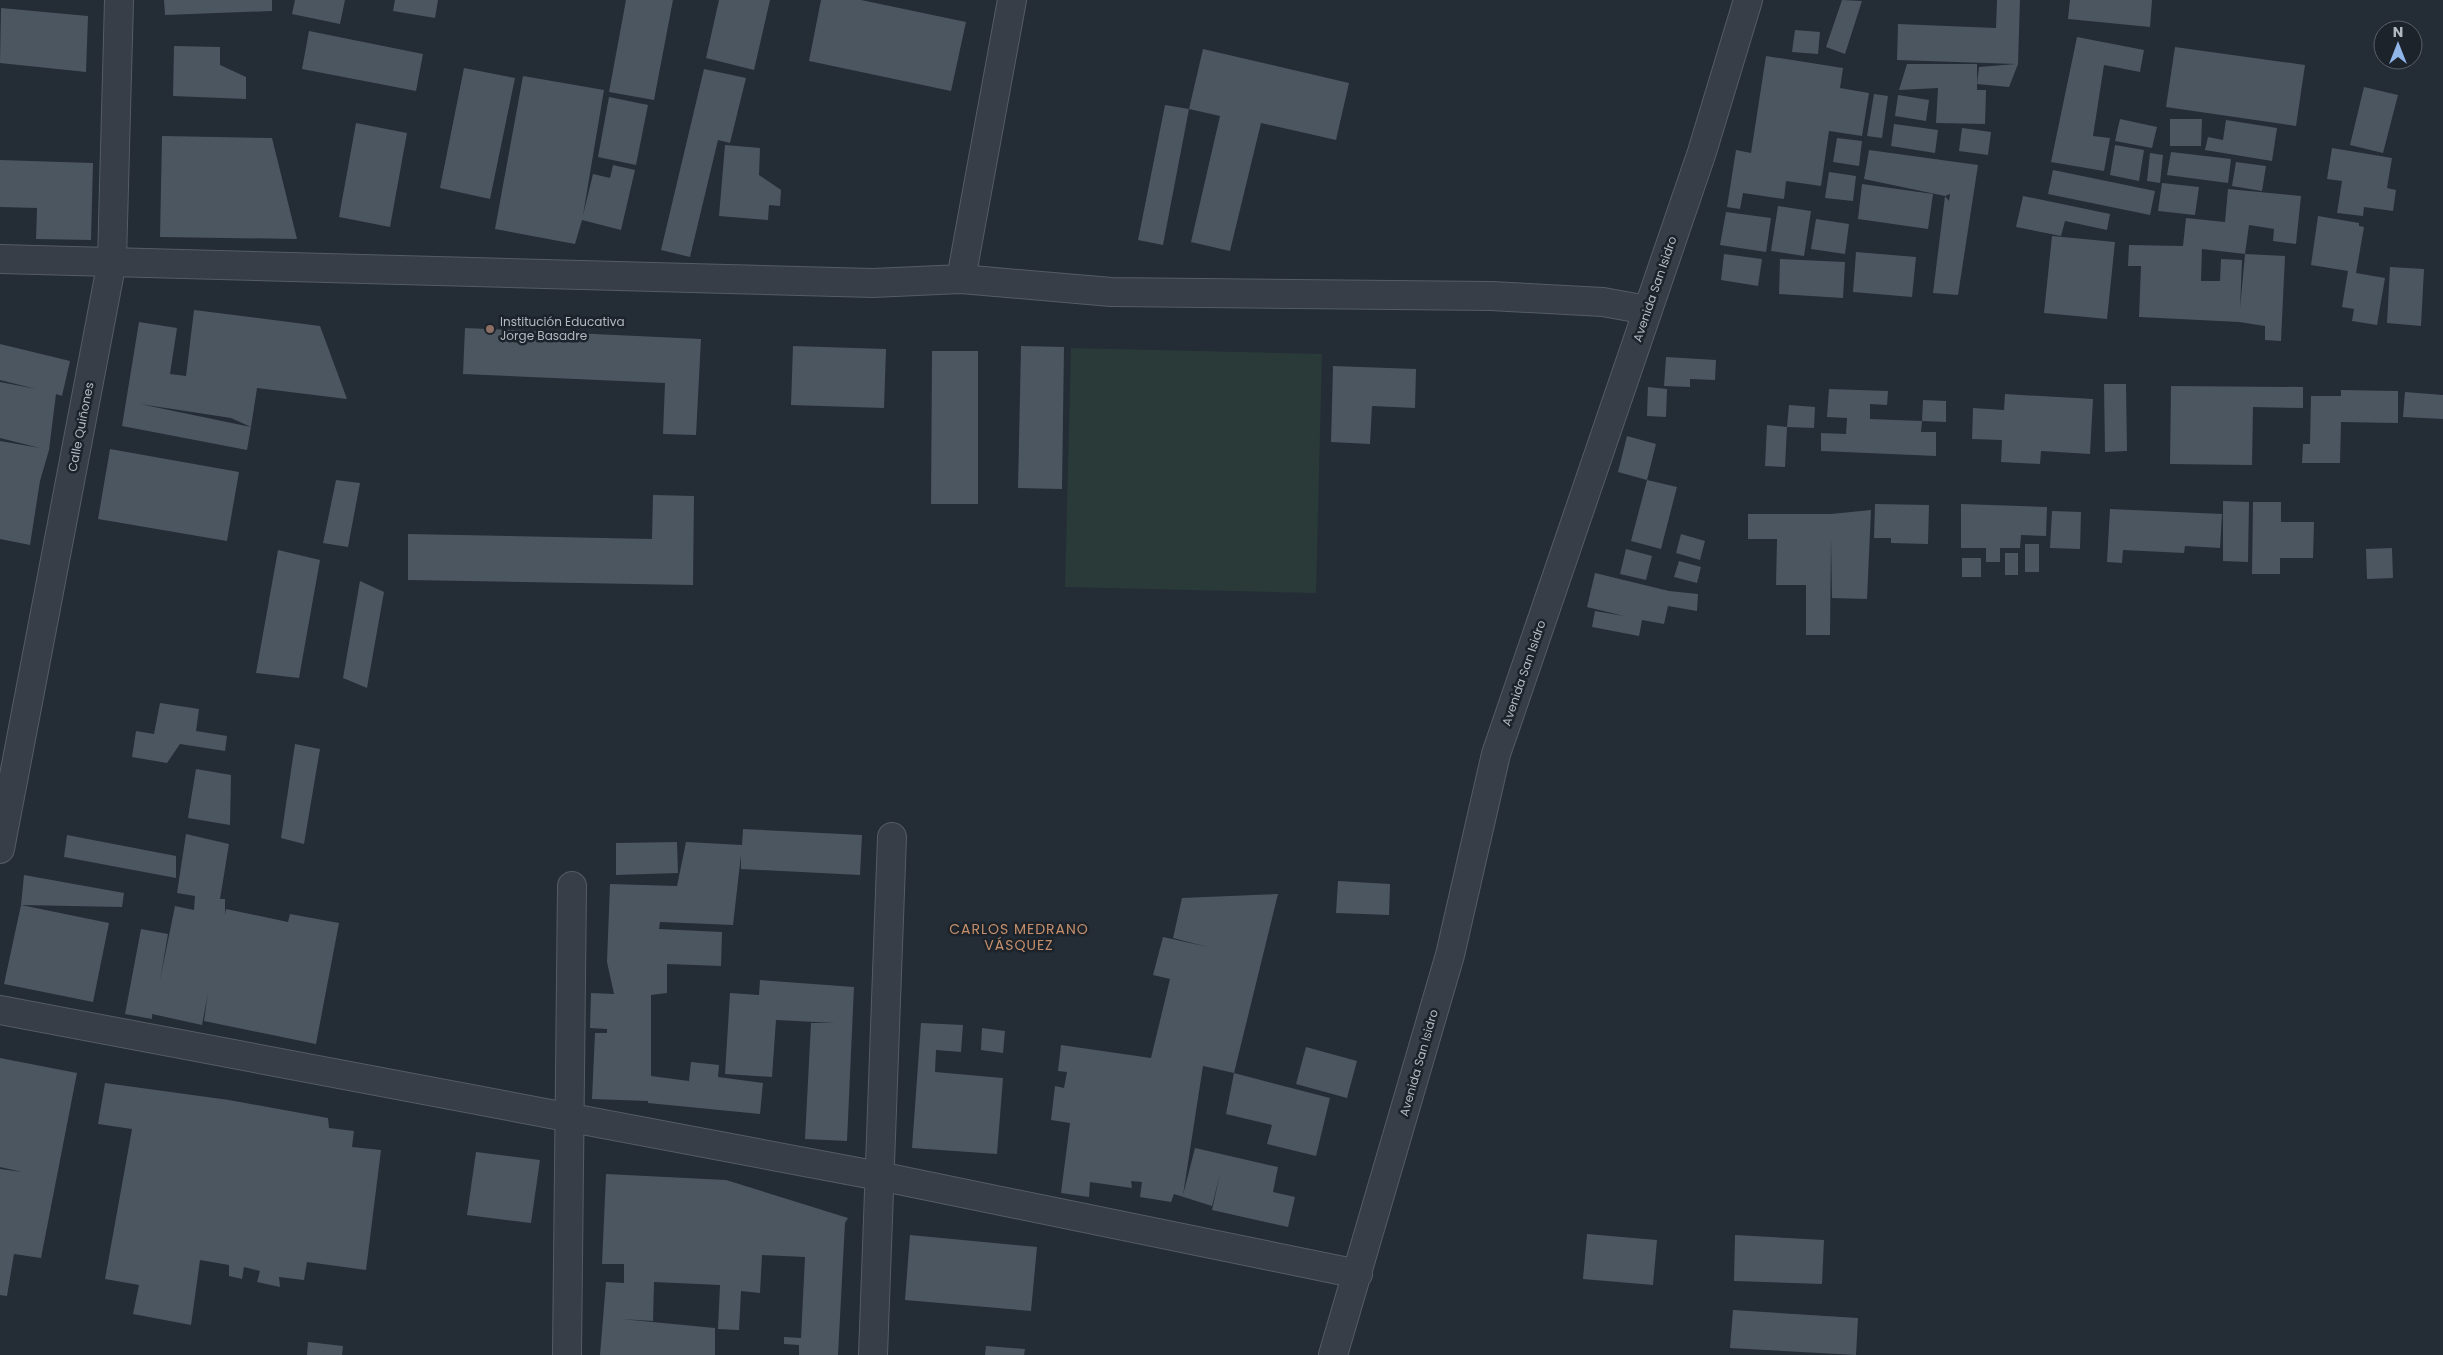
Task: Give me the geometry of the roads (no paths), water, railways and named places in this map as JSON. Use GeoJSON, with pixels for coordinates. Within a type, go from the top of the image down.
{"type":"FeatureCollection","features":[{"type":"Feature","properties":{"kind":"street","name":"Calle Quiñones"},"geometry":{"type":"LineString","coordinates":[[0,849],[112,261],[119,0]]}},
{"type":"Feature","properties":{"kind":"street"},"geometry":{"type":"LineString","coordinates":[[961,279],[1012,0]]}},
{"type":"Feature","properties":{"kind":"street","name":"Avenida San Isidro"},"geometry":{"type":"LineString","coordinates":[[1333,1355],[1450,955],[1496,754],[1702,152],[1748,0]]}},
{"type":"Feature","properties":{"kind":"street"},"geometry":{"type":"LineString","coordinates":[[0,258],[873,283],[961,279],[1111,292],[1491,296],[1604,302],[1647,310]]}},
{"type":"Feature","properties":{"kind":"street"},"geometry":{"type":"LineString","coordinates":[[873,1355],[892,836]]}},
{"type":"Feature","properties":{"kind":"street"},"geometry":{"type":"LineString","coordinates":[[567,1355],[572,886]]}},
{"type":"Feature","properties":{"kind":"street"},"geometry":{"type":"LineString","coordinates":[[0,1010],[880,1176],[1358,1274]]}},
{"type":"Feature","properties":{"kind":"place","name":"Institución Educativa Jorge Basadre"},"geometry":{"type":"Point","coordinates":[490,329]}},
{"type":"Feature","properties":{"kind":"district","name":"CARLOS MEDRANO VÁSQUEZ"},"geometry":{"type":"Point","coordinates":[1019,938]}}]}
